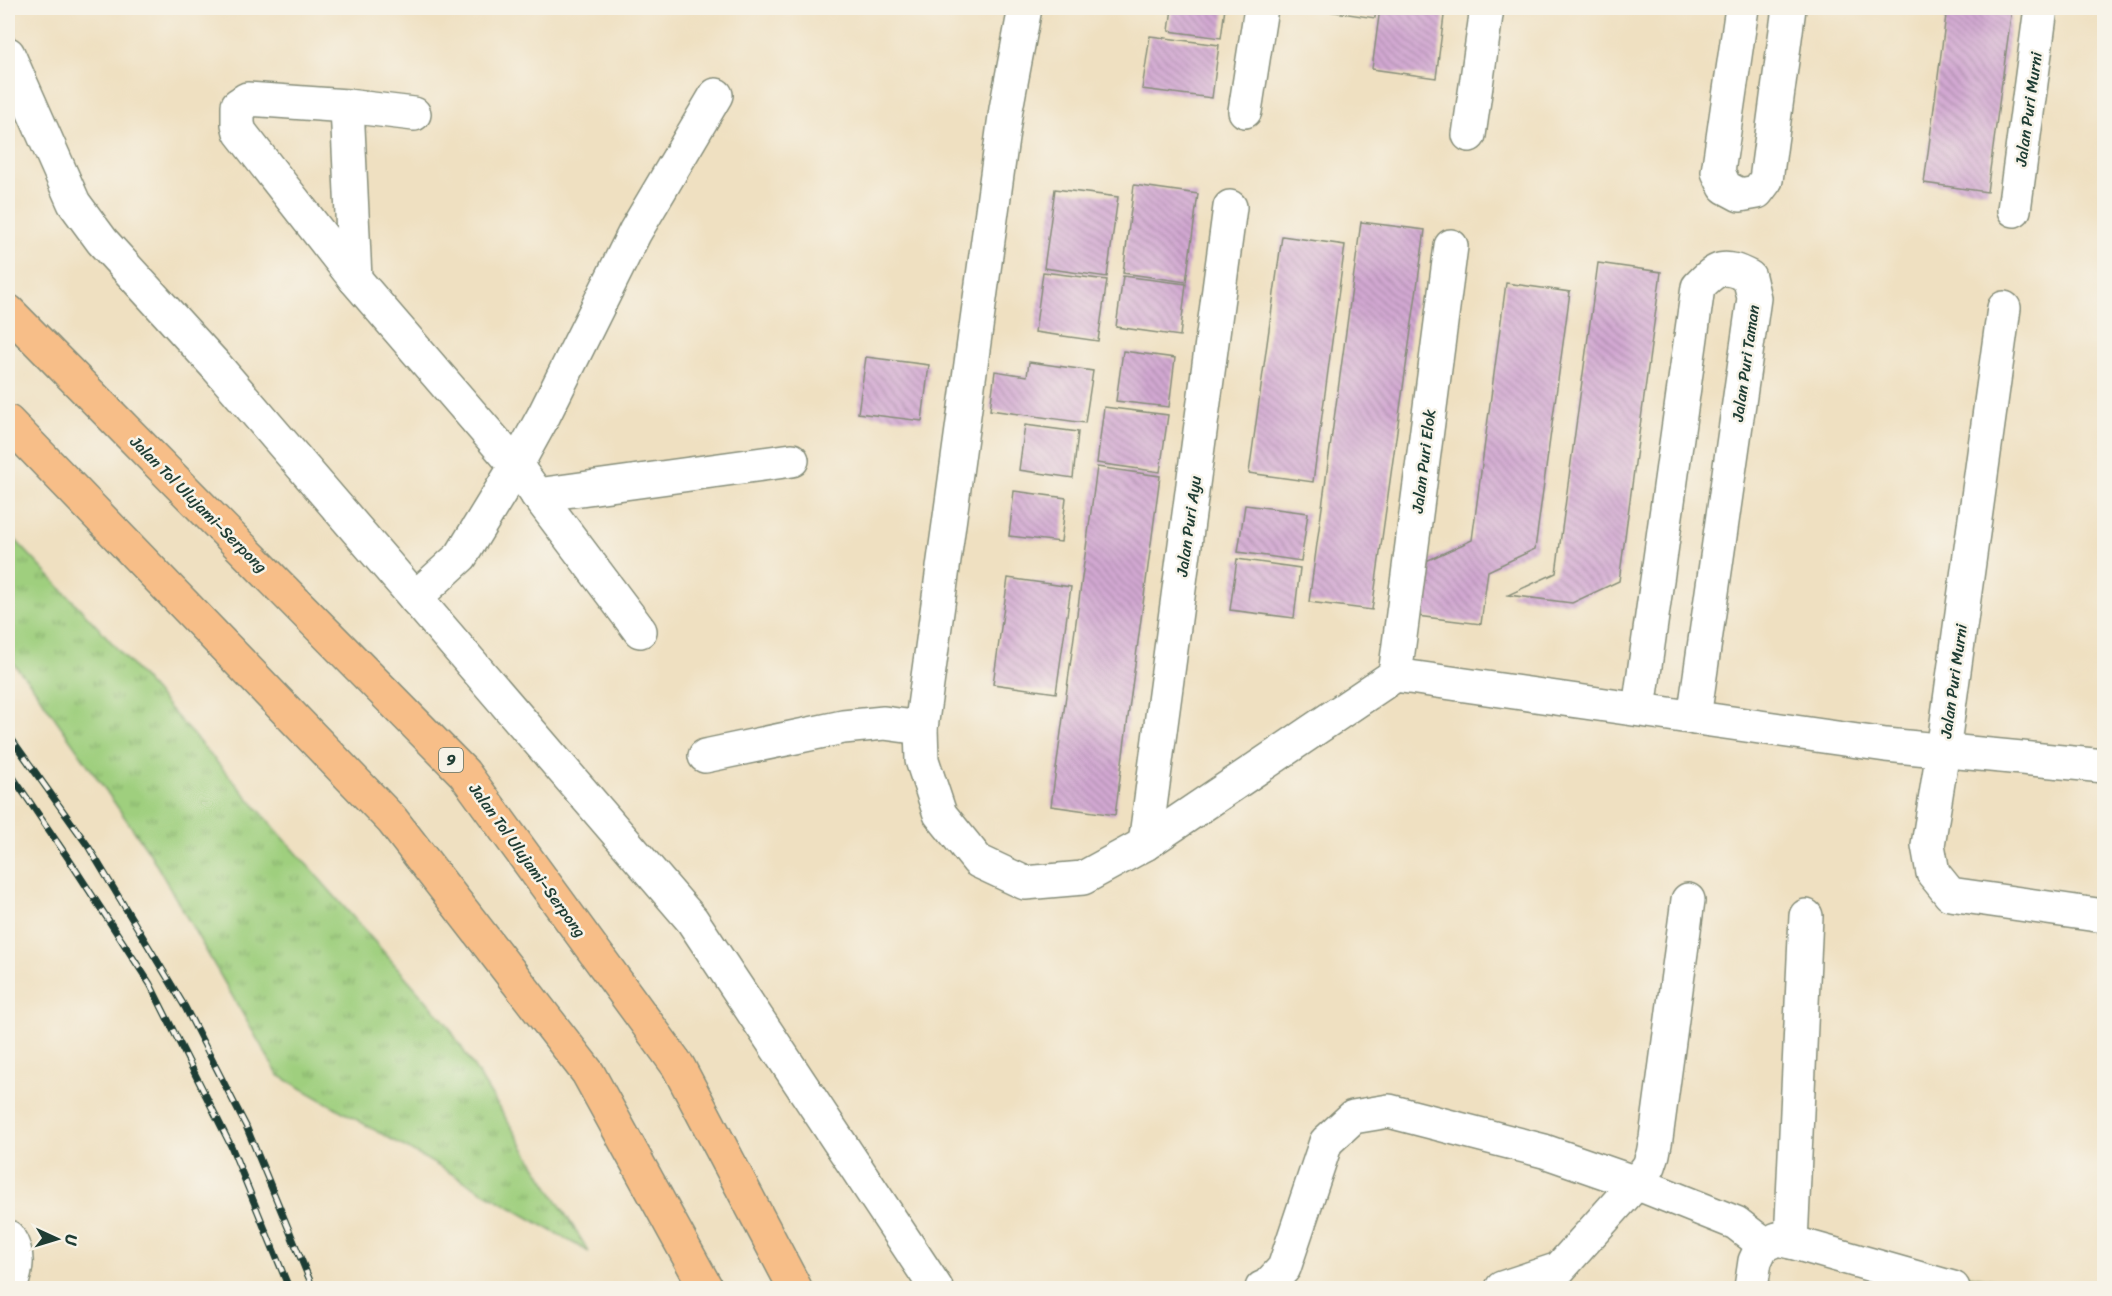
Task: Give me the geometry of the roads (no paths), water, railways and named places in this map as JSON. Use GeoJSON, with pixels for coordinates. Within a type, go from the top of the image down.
{"type":"FeatureCollection","features":[{"type":"Feature","properties":{"kind":"highway","name":"Jalan Tol Ulujami–Serpong"},"geometry":{"type":"LineString","coordinates":[[8,310],[464,773],[678,1066],[795,1288]]}},
{"type":"Feature","properties":{"kind":"highway"},"geometry":{"type":"LineString","coordinates":[[8,422],[392,820],[588,1073],[706,1288]]}},
{"type":"Feature","properties":{"kind":"street"},"geometry":{"type":"LineString","coordinates":[[1025,8],[1006,110],[921,728],[922,760],[940,814],[978,861],[1025,883],[1083,878],[1145,844],[1395,675],[1886,745],[2104,766]]}},
{"type":"Feature","properties":{"kind":"street"},"geometry":{"type":"LineString","coordinates":[[1245,111],[1261,8]]}},
{"type":"Feature","properties":{"kind":"street"},"geometry":{"type":"LineString","coordinates":[[1469,135],[1487,8]]}},
{"type":"Feature","properties":{"kind":"street"},"geometry":{"type":"LineString","coordinates":[[1742,8],[1718,172],[1725,187],[1740,195],[1757,192],[1766,180],[1789,8]]}},
{"type":"Feature","properties":{"kind":"street","name":"Jalan Puri Murni"},"geometry":{"type":"LineString","coordinates":[[2014,210],[2041,8]]}},
{"type":"Feature","properties":{"kind":"street"},"geometry":{"type":"LineString","coordinates":[[8,54],[74,202],[102,242],[216,366],[692,920],[936,1288]]}},
{"type":"Feature","properties":{"kind":"street"},"geometry":{"type":"LineString","coordinates":[[415,598],[461,556],[516,466],[543,417],[635,232],[716,95]]}},
{"type":"Feature","properties":{"kind":"street"},"geometry":{"type":"LineString","coordinates":[[414,114],[347,106],[247,99],[238,105],[238,124],[240,132],[355,279],[516,466],[640,631]]}},
{"type":"Feature","properties":{"kind":"street"},"geometry":{"type":"LineString","coordinates":[[347,106],[355,279]]}},
{"type":"Feature","properties":{"kind":"street","name":"Jalan Puri Ayu"},"geometry":{"type":"LineString","coordinates":[[1145,844],[1230,207]]}},
{"type":"Feature","properties":{"kind":"street","name":"Jalan Puri Elok"},"geometry":{"type":"LineString","coordinates":[[1395,675],[1451,246]]}},
{"type":"Feature","properties":{"kind":"street","name":"Jalan Puri Taman"},"geometry":{"type":"LineString","coordinates":[[1639,709],[1698,287],[1712,272],[1732,268],[1749,277],[1754,298],[1694,718]]}},
{"type":"Feature","properties":{"kind":"street","name":"Jalan Puri Murni"},"geometry":{"type":"LineString","coordinates":[[2004,308],[1928,845],[1933,873],[1950,894],[2104,916]]}},
{"type":"Feature","properties":{"kind":"street"},"geometry":{"type":"LineString","coordinates":[[537,495],[792,460]]}},
{"type":"Feature","properties":{"kind":"street"},"geometry":{"type":"LineString","coordinates":[[705,756],[843,727],[884,723],[921,728]]}},
{"type":"Feature","properties":{"kind":"street"},"geometry":{"type":"LineString","coordinates":[[1502,1288],[1559,1269],[1649,1166],[1653,1154],[1688,900]]}},
{"type":"Feature","properties":{"kind":"street"},"geometry":{"type":"LineString","coordinates":[[1751,1288],[1755,1260],[1777,1243],[1806,916]]}},
{"type":"Feature","properties":{"kind":"street"},"geometry":{"type":"LineString","coordinates":[[1262,1288],[1267,1286],[1284,1268],[1326,1142],[1353,1117],[1389,1111],[1544,1151],[1636,1183],[1736,1223],[1777,1243],[1953,1288]]}},
{"type":"Feature","properties":{"kind":"street"},"geometry":{"type":"LineString","coordinates":[[8,1237],[14,1246],[17,1268],[10,1288]]}},
{"type":"Feature","properties":{"kind":"railway"},"geometry":{"type":"LineString","coordinates":[[8,734],[88,846],[185,1007],[246,1126],[313,1288]]}},
{"type":"Feature","properties":{"kind":"railway"},"geometry":{"type":"LineString","coordinates":[[8,770],[150,984],[231,1146],[289,1288]]}}]}
